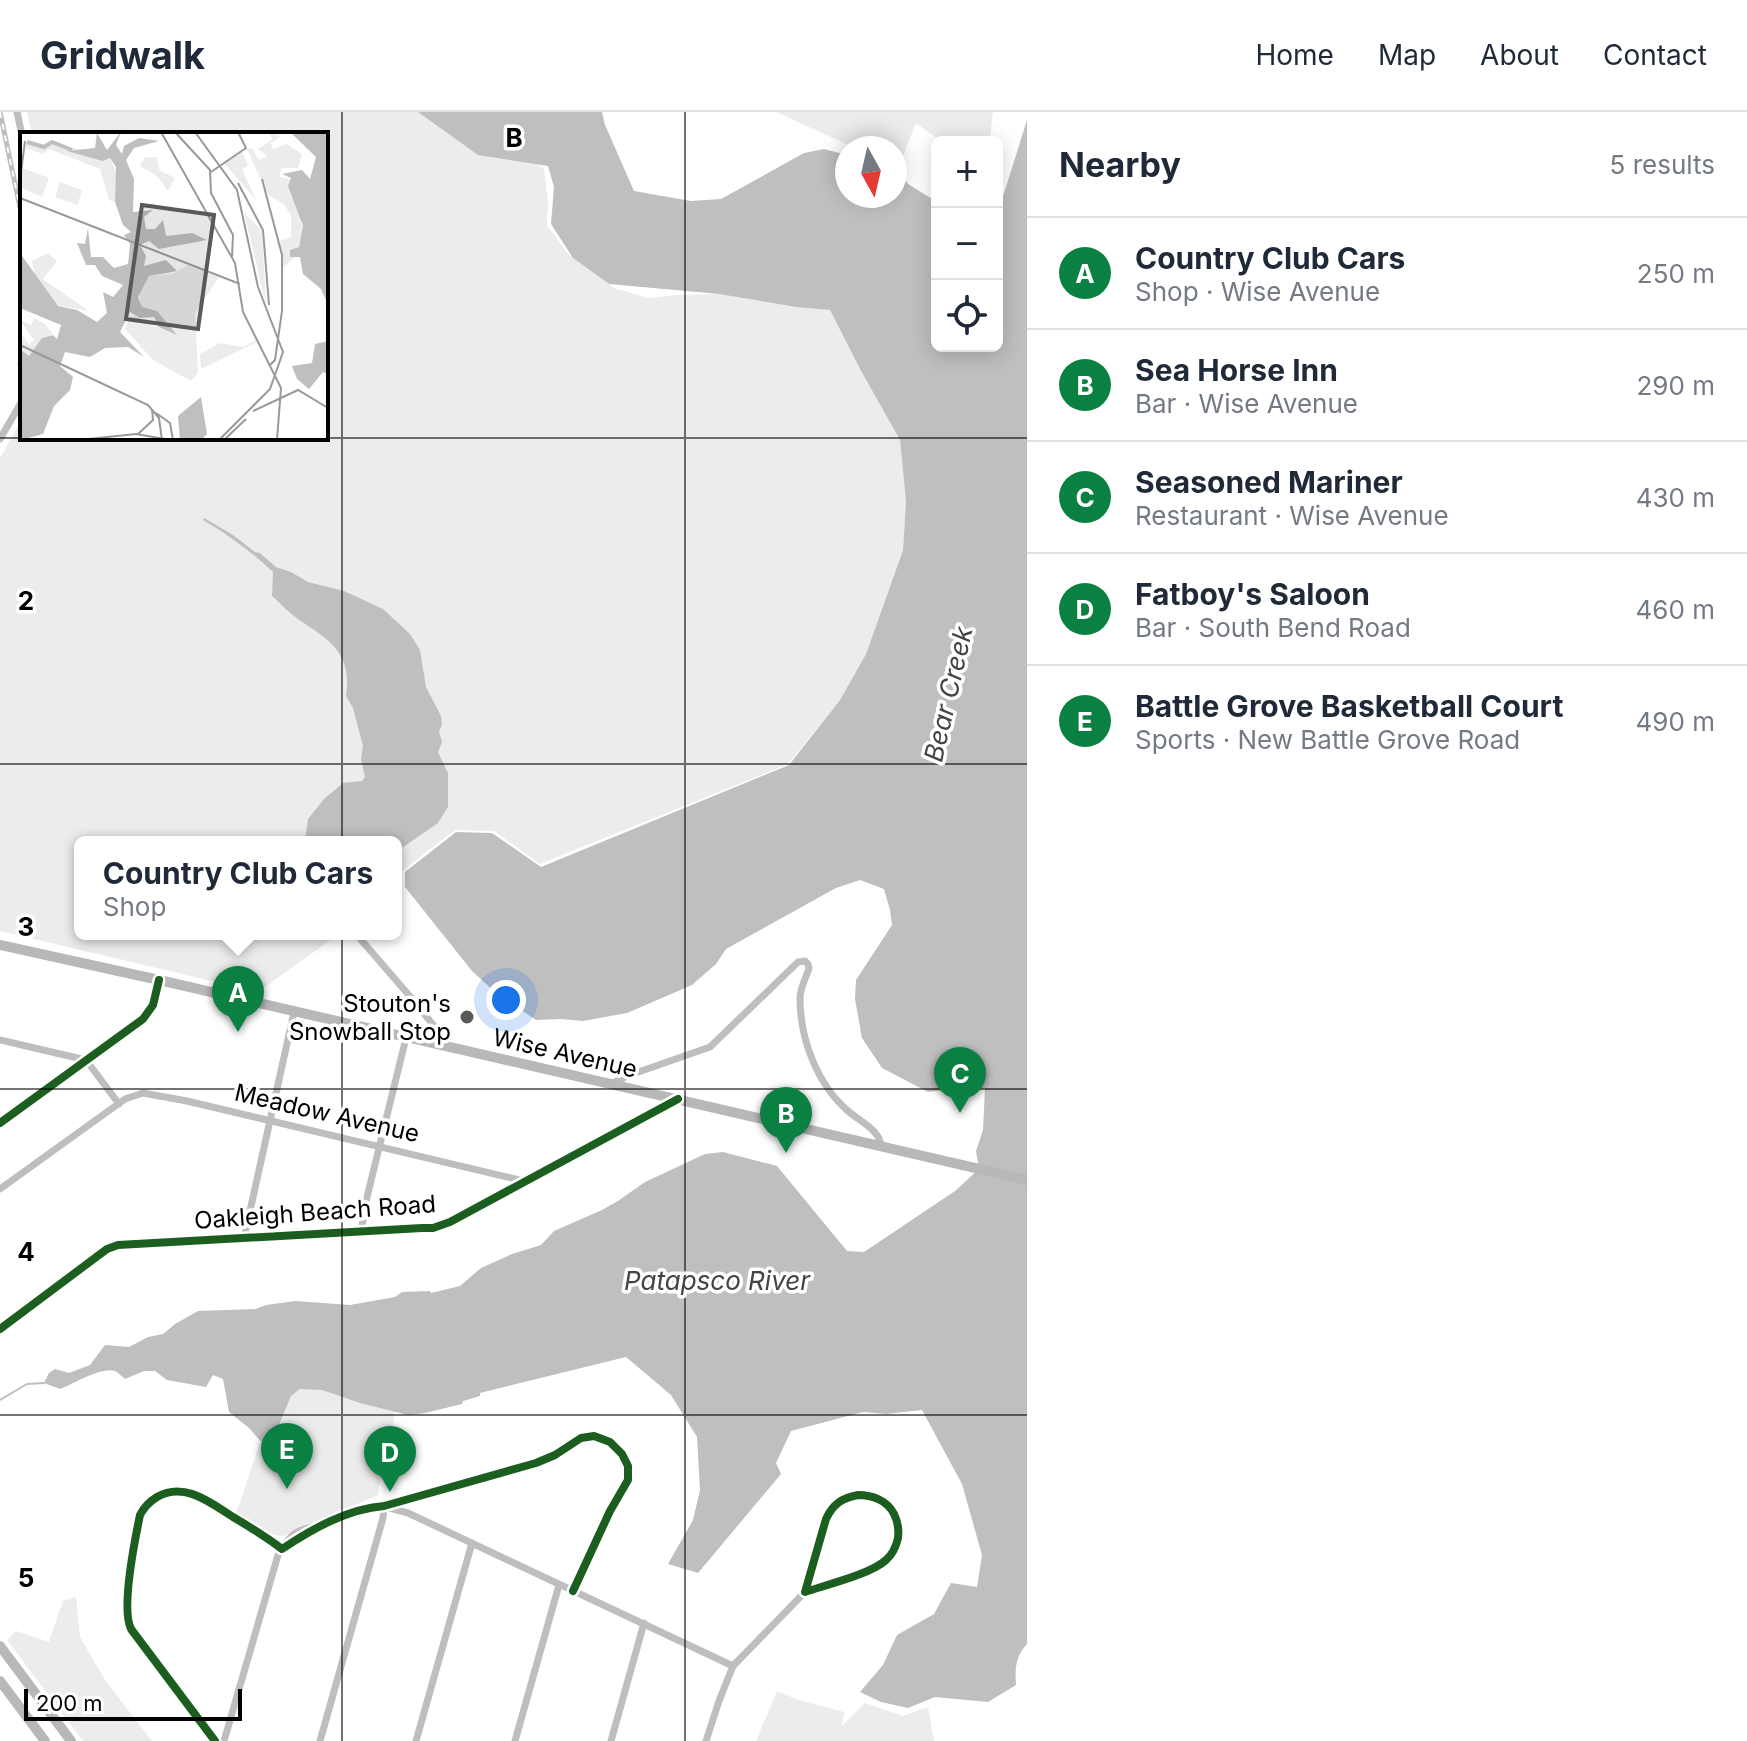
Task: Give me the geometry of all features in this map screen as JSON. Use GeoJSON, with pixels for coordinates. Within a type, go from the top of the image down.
{"type":"FeatureCollection","features":[{"type":"Feature","properties":{"kind":"main road","name":"Wise Avenue"},"geometry":{"type":"LineString","coordinates":[[0,945],[1027,1180]]}},
{"type":"Feature","properties":{"kind":"main road"},"geometry":{"type":"LineString","coordinates":[[0,1646],[71,1741]]}},
{"type":"Feature","properties":{"kind":"main road"},"geometry":{"type":"LineString","coordinates":[[0,1681],[45,1741],[62,1729]]}},
{"type":"Feature","properties":{"kind":"street"},"geometry":{"type":"LineString","coordinates":[[17,112],[21,132]]}},
{"type":"Feature","properties":{"kind":"street"},"geometry":{"type":"LineString","coordinates":[[0,439],[20,404]]}},
{"type":"Feature","properties":{"kind":"street"},"geometry":{"type":"LineString","coordinates":[[361,940],[438,1031],[440,1046]]}},
{"type":"Feature","properties":{"kind":"street"},"geometry":{"type":"LineString","coordinates":[[611,1084],[710,1047],[798,962],[805,961],[809,968],[800,998],[811,1058],[833,1094],[877,1135],[881,1146]]}},
{"type":"Feature","properties":{"kind":"street"},"geometry":{"type":"LineString","coordinates":[[0,1123],[147,1015],[153,1005],[159,980]]}},
{"type":"Feature","properties":{"kind":"street"},"geometry":{"type":"LineString","coordinates":[[244,1238],[294,1012]]}},
{"type":"Feature","properties":{"kind":"street"},"geometry":{"type":"LineString","coordinates":[[361,1232],[406,1038]]}},
{"type":"Feature","properties":{"kind":"street"},"geometry":{"type":"LineString","coordinates":[[0,1040],[86,1060],[119,1104],[0,1189]]}},
{"type":"Feature","properties":{"kind":"street","name":"Meadow Avenue"},"geometry":{"type":"LineString","coordinates":[[119,1104],[137,1094],[150,1094],[528,1182]]}},
{"type":"Feature","properties":{"kind":"street","name":"Oakleigh Beach Road"},"geometry":{"type":"LineString","coordinates":[[0,1329],[113,1246],[433,1228],[442,1225],[528,1182],[678,1099]]}},
{"type":"Feature","properties":{"kind":"street"},"geometry":{"type":"LineString","coordinates":[[224,1741],[274,1564],[282,1549],[320,1526],[367,1509],[545,1460],[581,1438],[603,1438],[625,1457],[628,1480],[573,1591]]}},
{"type":"Feature","properties":{"kind":"street"},"geometry":{"type":"LineString","coordinates":[[215,1741],[128,1624],[127,1596],[140,1515],[147,1504],[160,1495],[184,1491],[219,1508],[282,1549]]}},
{"type":"Feature","properties":{"kind":"street"},"geometry":{"type":"LineString","coordinates":[[706,1741],[733,1666],[805,1592],[873,1569],[887,1560],[895,1549],[898,1529],[890,1507],[871,1496],[858,1495],[845,1498],[833,1506],[826,1519],[805,1592]]}},
{"type":"Feature","properties":{"kind":"street"},"geometry":{"type":"LineString","coordinates":[[384,1506],[408,1513],[733,1666]]}},
{"type":"Feature","properties":{"kind":"street"},"geometry":{"type":"LineString","coordinates":[[320,1741],[384,1506]]}},
{"type":"Feature","properties":{"kind":"street"},"geometry":{"type":"LineString","coordinates":[[416,1741],[472,1543]]}},
{"type":"Feature","properties":{"kind":"street"},"geometry":{"type":"LineString","coordinates":[[515,1741],[559,1585]]}},
{"type":"Feature","properties":{"kind":"street"},"geometry":{"type":"LineString","coordinates":[[611,1741],[644,1623]]}},
{"type":"Feature","properties":{"kind":"shaded area"},"geometry":{"type":"Polygon","coordinates":[[[27,112],[541,112],[524,153],[544,169],[547,225],[568,254],[614,288],[648,298],[719,294],[830,310],[900,440],[906,502],[903,549],[866,654],[840,700],[788,764],[540,864],[494,831],[455,830],[402,871],[402,836],[74,836],[74,940],[331,940],[258,992],[0,931],[0,458],[20,423],[20,440],[328,440],[328,132],[32,132],[27,112]]]}},
{"type":"Feature","properties":{"kind":"shaded area"},"geometry":{"type":"Polygon","coordinates":[[[776,112],[993,112],[990,136],[934,136],[916,123],[907,146],[907,136],[835,136],[835,139],[776,112]]]}},
{"type":"Feature","properties":{"kind":"shaded area"},"geometry":{"type":"Polygon","coordinates":[[[311,1388],[395,1411],[386,1474],[380,1480],[378,1495],[283,1536],[272,1535],[236,1514],[260,1442],[265,1446],[276,1432],[291,1396],[300,1389],[311,1388]]]}},
{"type":"Feature","properties":{"kind":"shaded area"},"geometry":{"type":"Polygon","coordinates":[[[76,1597],[80,1637],[105,1680],[152,1741],[83,1741],[7,1640],[16,1631],[49,1642],[63,1601],[76,1597]]]}},
{"type":"Feature","properties":{"kind":"shaded area"},"geometry":{"type":"Polygon","coordinates":[[[777,1691],[844,1712],[842,1726],[865,1703],[903,1716],[928,1707],[934,1741],[756,1741],[777,1691]]]}},
{"type":"Feature","properties":{"kind":"water","name":"Patapsco River"},"geometry":{"type":"Polygon","coordinates":[[[418,112],[602,112],[634,191],[691,201],[721,199],[804,153],[824,149],[835,152],[835,208],[907,208],[907,182],[931,198],[931,352],[1003,352],[1003,196],[1027,120],[1027,1644],[1017,1663],[1016,1685],[988,1702],[935,1697],[908,1708],[881,1702],[860,1692],[883,1665],[897,1635],[934,1614],[951,1583],[977,1587],[982,1555],[962,1484],[922,1410],[886,1414],[863,1412],[791,1431],[776,1463],[781,1474],[698,1573],[668,1564],[693,1520],[700,1490],[697,1437],[671,1395],[626,1357],[480,1393],[480,1396],[462,1404],[408,1415],[322,1390],[300,1389],[291,1396],[276,1432],[265,1446],[229,1412],[223,1379],[213,1375],[206,1387],[167,1380],[155,1371],[144,1371],[125,1379],[115,1371],[103,1371],[60,1389],[44,1383],[55,1369],[69,1373],[90,1365],[105,1345],[129,1347],[148,1337],[163,1334],[198,1311],[256,1309],[296,1301],[350,1305],[395,1297],[402,1292],[431,1293],[460,1286],[481,1268],[541,1245],[554,1231],[602,1210],[645,1182],[705,1154],[723,1152],[777,1166],[847,1251],[864,1252],[955,1191],[979,1169],[976,1151],[983,1130],[985,1088],[928,1092],[882,1068],[862,1038],[855,999],[856,980],[892,925],[884,889],[860,880],[836,888],[726,949],[716,964],[692,985],[627,1013],[583,1021],[536,1020],[495,992],[472,971],[405,887],[405,872],[456,832],[492,833],[541,867],[789,765],[840,700],[866,654],[903,550],[906,502],[900,440],[830,310],[719,294],[609,284],[573,258],[551,224],[554,187],[548,166],[478,155],[418,112]]]}},
{"type":"Feature","properties":{"kind":"water"},"geometry":{"type":"Polygon","coordinates":[[[203,520],[233,535],[276,567],[308,582],[344,591],[383,609],[410,634],[420,650],[426,687],[441,716],[439,731],[442,742],[438,752],[448,773],[448,807],[438,823],[402,848],[402,836],[306,836],[308,819],[324,799],[343,783],[362,781],[365,777],[361,759],[363,746],[353,708],[346,696],[343,659],[330,643],[272,596],[273,572],[240,544],[203,520]]]}},
{"type":"Feature","properties":{"kind":"waterway"},"geometry":{"type":"LineString","coordinates":[[0,1400],[27,1384],[44,1383]]}},
{"type":"Feature","properties":{"kind":"railway"},"geometry":{"type":"LineString","coordinates":[[0,112],[20,207]]}},
{"type":"Feature","properties":{"kind":"cycle path"},"geometry":{"type":"LineString","coordinates":[[0,1123],[143,1019],[153,1005],[159,980]]}},
{"type":"Feature","properties":{"kind":"cycle path"},"geometry":{"type":"LineString","coordinates":[[0,1329],[107,1249],[118,1245],[433,1228],[450,1222],[678,1099]]}},
{"type":"Feature","properties":{"kind":"cycle path"},"geometry":{"type":"LineString","coordinates":[[215,1741],[131,1629],[128,1619],[130,1574],[140,1515],[157,1497],[177,1491],[197,1496],[282,1549],[343,1516],[536,1463],[581,1438],[594,1436],[610,1442],[622,1454],[628,1466],[628,1480],[573,1591]]}},
{"type":"Feature","properties":{"kind":"cycle path"},"geometry":{"type":"LineString","coordinates":[[858,1495],[879,1499],[891,1509],[898,1529],[894,1550],[886,1560],[870,1570],[805,1592],[826,1519],[839,1502],[858,1495]]}},
{"type":"Feature","properties":{"kind":"place","name":"Stouton's Snowball Stop"},"geometry":{"type":"Point","coordinates":[467,1017]}},
{"type":"Feature","properties":{"kind":"place","name":"Country Club Cars"},"geometry":{"type":"Point","coordinates":[238,1032]}},
{"type":"Feature","properties":{"kind":"place","name":"Seasoned Mariner"},"geometry":{"type":"Point","coordinates":[960,1113]}},
{"type":"Feature","properties":{"kind":"place","name":"Sea Horse Inn"},"geometry":{"type":"Point","coordinates":[786,1153]}},
{"type":"Feature","properties":{"kind":"place","name":"Battle Grove Basketball Court"},"geometry":{"type":"Point","coordinates":[287,1489]}},
{"type":"Feature","properties":{"kind":"place","name":"Fatboy's Saloon"},"geometry":{"type":"Point","coordinates":[390,1492]}},
{"type":"Feature","properties":{"kind":"water label","name":"Bear Creek"},"geometry":{"type":"Point","coordinates":[948,694]}}]}
